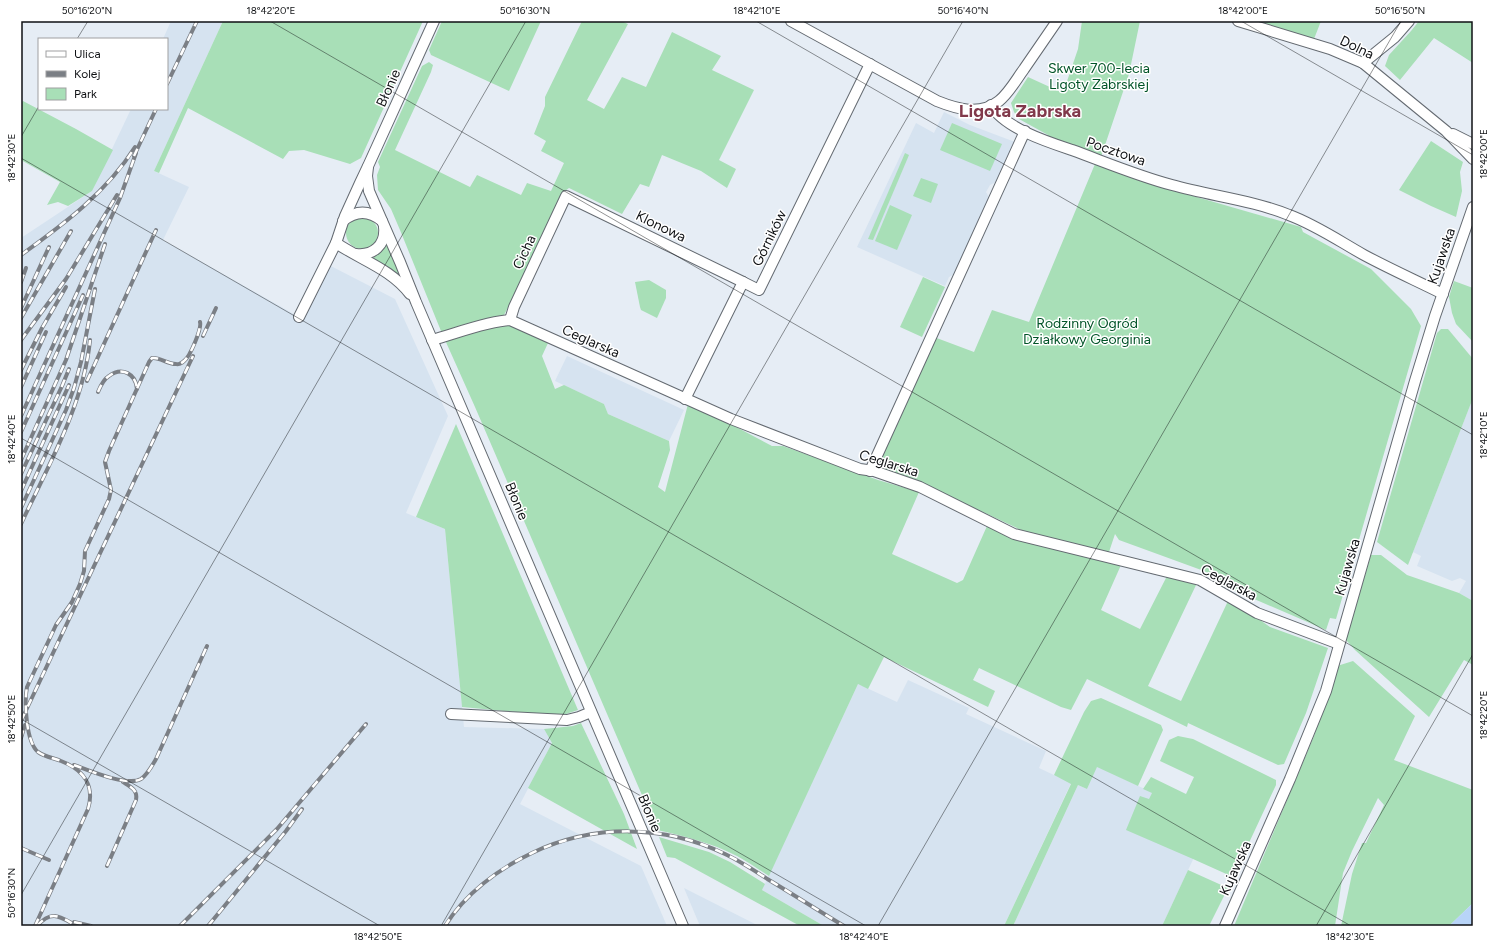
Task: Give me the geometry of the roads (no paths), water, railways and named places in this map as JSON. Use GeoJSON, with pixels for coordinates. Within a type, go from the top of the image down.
{"type":"FeatureCollection","features":[{"type":"Feature","properties":{"kind":"street","name":"Błonie"},"geometry":{"type":"LineString","coordinates":[[299,317],[336,243],[343,221],[434,21]]}},
{"type":"Feature","properties":{"kind":"street"},"geometry":{"type":"LineString","coordinates":[[791,21],[937,101],[957,109],[973,110],[999,101],[1010,89],[1058,21]]}},
{"type":"Feature","properties":{"kind":"street","name":"Dolna"},"geometry":{"type":"LineString","coordinates":[[1238,21],[1330,50],[1363,63],[1446,131],[1473,158]]}},
{"type":"Feature","properties":{"kind":"street"},"geometry":{"type":"LineString","coordinates":[[1363,63],[1395,37],[1409,21]]}},
{"type":"Feature","properties":{"kind":"street","name":"Górników"},"geometry":{"type":"LineString","coordinates":[[743,282],[759,290],[870,64]]}},
{"type":"Feature","properties":{"kind":"street","name":"Pocztowa"},"geometry":{"type":"LineString","coordinates":[[991,105],[998,115],[1008,123],[1064,148],[1172,185],[1264,206],[1288,214],[1326,232],[1376,261],[1443,294]]}},
{"type":"Feature","properties":{"kind":"street"},"geometry":{"type":"LineString","coordinates":[[870,471],[1025,131]]}},
{"type":"Feature","properties":{"kind":"street","name":"Dolna"},"geometry":{"type":"LineString","coordinates":[[1446,131],[1473,144]]}},
{"type":"Feature","properties":{"kind":"street","name":"Błonie"},"geometry":{"type":"LineString","coordinates":[[368,167],[367,185],[683,926]]}},
{"type":"Feature","properties":{"kind":"street","name":"Klonowa"},"geometry":{"type":"LineString","coordinates":[[566,196],[743,282]]}},
{"type":"Feature","properties":{"kind":"street","name":"Cicha"},"geometry":{"type":"LineString","coordinates":[[510,320],[514,307],[566,196]]}},
{"type":"Feature","properties":{"kind":"street","name":"Kujawska"},"geometry":{"type":"LineString","coordinates":[[1225,926],[1311,730],[1326,691],[1415,381],[1473,207]]}},
{"type":"Feature","properties":{"kind":"street"},"geometry":{"type":"LineString","coordinates":[[343,221],[349,216],[362,212],[374,215],[383,223],[384,238],[378,248],[368,254],[354,254]]}},
{"type":"Feature","properties":{"kind":"street","name":"Błonie"},"geometry":{"type":"LineString","coordinates":[[336,243],[391,275],[405,288],[416,302]]}},
{"type":"Feature","properties":{"kind":"street"},"geometry":{"type":"LineString","coordinates":[[685,399],[743,282]]}},
{"type":"Feature","properties":{"kind":"street"},"geometry":{"type":"LineString","coordinates":[[432,340],[489,324],[510,320]]}},
{"type":"Feature","properties":{"kind":"street","name":"Ceglarska"},"geometry":{"type":"LineString","coordinates":[[510,320],[685,399],[756,429],[860,469],[920,487],[1014,534],[1200,580],[1257,613],[1339,644]]}},
{"type":"Feature","properties":{"kind":"street"},"geometry":{"type":"LineString","coordinates":[[451,714],[567,720],[591,712]]}},
{"type":"Feature","properties":{"kind":"water"},"geometry":{"type":"Polygon","coordinates":[[[1473,903],[1473,924],[1471,926],[1449,926],[1473,903]]]}},
{"type":"Feature","properties":{"kind":"railway"},"geometry":{"type":"LineString","coordinates":[[168,82],[197,21]]}},
{"type":"Feature","properties":{"kind":"railway"},"geometry":{"type":"LineString","coordinates":[[134,156],[156,110]]}},
{"type":"Feature","properties":{"kind":"railway"},"geometry":{"type":"LineString","coordinates":[[21,255],[69,219],[98,193],[124,163],[135,147]]}},
{"type":"Feature","properties":{"kind":"railway"},"geometry":{"type":"LineString","coordinates":[[21,416],[120,198],[136,153]]}},
{"type":"Feature","properties":{"kind":"railway"},"geometry":{"type":"LineString","coordinates":[[21,340],[66,279],[117,195]]}},
{"type":"Feature","properties":{"kind":"railway"},"geometry":{"type":"LineString","coordinates":[[87,381],[156,230]]}},
{"type":"Feature","properties":{"kind":"railway"},"geometry":{"type":"LineString","coordinates":[[21,318],[71,231]]}},
{"type":"Feature","properties":{"kind":"railway"},"geometry":{"type":"LineString","coordinates":[[21,460],[66,360],[105,244]]}},
{"type":"Feature","properties":{"kind":"railway"},"geometry":{"type":"LineString","coordinates":[[21,308],[49,247]]}},
{"type":"Feature","properties":{"kind":"railway"},"geometry":{"type":"LineString","coordinates":[[21,282],[26,268]]}},
{"type":"Feature","properties":{"kind":"railway"},"geometry":{"type":"LineString","coordinates":[[21,370],[42,328],[66,287]]}},
{"type":"Feature","properties":{"kind":"railway"},"geometry":{"type":"LineString","coordinates":[[21,508],[66,410],[74,388],[81,362],[95,289]]}},
{"type":"Feature","properties":{"kind":"railway"},"geometry":{"type":"LineString","coordinates":[[21,432],[83,295]]}},
{"type":"Feature","properties":{"kind":"railway"},"geometry":{"type":"LineString","coordinates":[[203,336],[216,308]]}},
{"type":"Feature","properties":{"kind":"railway"},"geometry":{"type":"LineString","coordinates":[[35,926],[88,809],[90,793],[86,780],[76,769],[61,761],[41,754],[34,747],[28,731],[26,712],[27,687],[56,625],[72,602],[80,584],[84,571],[85,551],[109,499],[111,490],[105,462],[149,362],[152,358],[173,364],[180,364],[183,362],[195,342],[200,322]]}},
{"type":"Feature","properties":{"kind":"railway"},"geometry":{"type":"LineString","coordinates":[[21,387],[46,332]]}},
{"type":"Feature","properties":{"kind":"railway"},"geometry":{"type":"LineString","coordinates":[[21,524],[73,411],[86,364],[90,340]]}},
{"type":"Feature","properties":{"kind":"railway"},"geometry":{"type":"LineString","coordinates":[[21,721],[193,356]]}},
{"type":"Feature","properties":{"kind":"railway"},"geometry":{"type":"LineString","coordinates":[[21,474],[69,369]]}},
{"type":"Feature","properties":{"kind":"railway"},"geometry":{"type":"LineString","coordinates":[[98,392],[102,383],[107,377],[119,372],[128,373],[134,379],[137,389]]}},
{"type":"Feature","properties":{"kind":"railway"},"geometry":{"type":"LineString","coordinates":[[21,491],[69,385]]}},
{"type":"Feature","properties":{"kind":"railway"},"geometry":{"type":"LineString","coordinates":[[74,765],[117,779],[127,781],[141,779],[156,759],[207,646]]}},
{"type":"Feature","properties":{"kind":"railway"},"geometry":{"type":"LineString","coordinates":[[180,926],[277,829],[366,724]]}},
{"type":"Feature","properties":{"kind":"railway"},"geometry":{"type":"LineString","coordinates":[[21,738],[25,725]]}},
{"type":"Feature","properties":{"kind":"railway"},"geometry":{"type":"LineString","coordinates":[[107,866],[136,800],[135,791],[123,782]]}},
{"type":"Feature","properties":{"kind":"railway"},"geometry":{"type":"LineString","coordinates":[[208,926],[286,831],[302,809]]}},
{"type":"Feature","properties":{"kind":"railway"},"geometry":{"type":"LineString","coordinates":[[445,926],[453,914],[472,893],[519,859],[555,843],[579,837],[628,831],[678,837],[702,844],[725,854],[844,926]]}},
{"type":"Feature","properties":{"kind":"railway"},"geometry":{"type":"LineString","coordinates":[[21,848],[49,860]]}},
{"type":"Feature","properties":{"kind":"railway"},"geometry":{"type":"LineString","coordinates":[[37,926],[42,921],[52,916],[56,916],[77,926]]}},
{"type":"Feature","properties":{"kind":"railway"},"geometry":{"type":"LineString","coordinates":[[74,922],[91,926]]}},
{"type":"Feature","properties":{"kind":"district","name":"Ligota Zabrska"},"geometry":{"type":"Point","coordinates":[1020,111]}},
{"type":"Feature","properties":{"kind":"park label","name":"Skwer 700-lecia Ligoty Zabrskiej"},"geometry":{"type":"Point","coordinates":[1099,76]}},
{"type":"Feature","properties":{"kind":"park label","name":"Rodzinny Ogród Działkowy Georginia"},"geometry":{"type":"Point","coordinates":[1087,332]}}]}
